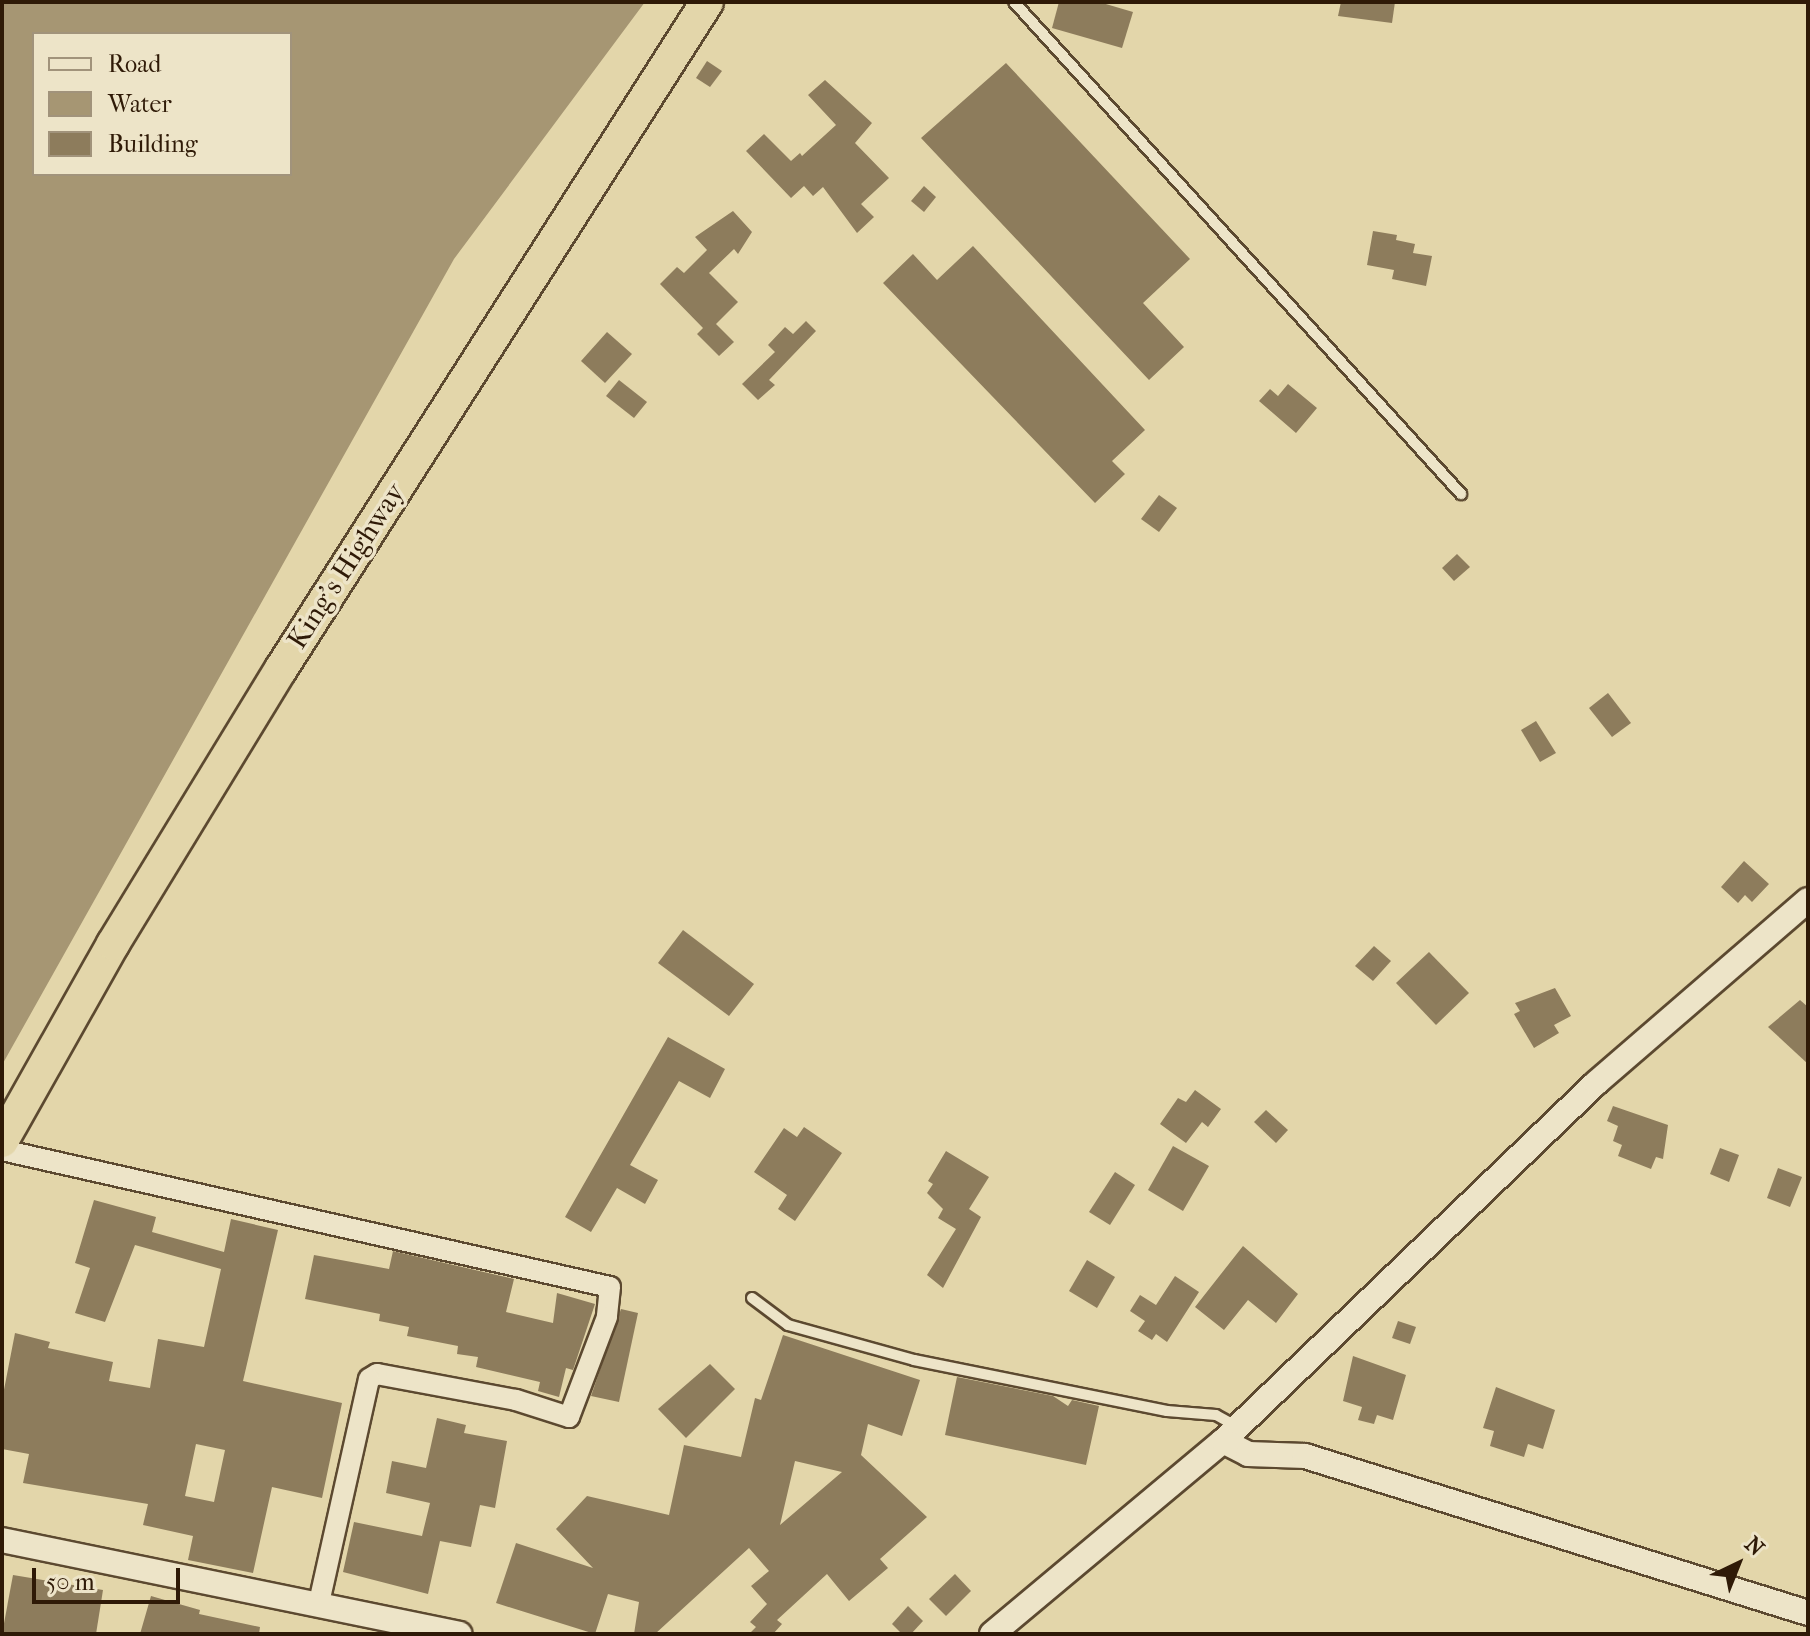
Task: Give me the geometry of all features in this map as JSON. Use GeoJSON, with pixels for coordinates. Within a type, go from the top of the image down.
{"type":"FeatureCollection","features":[{"type":"Feature","properties":{"kind":"highway","name":"King's Highway"},"geometry":{"type":"LineString","coordinates":[[2,1141],[113,944],[281,669],[707,2]]}},
{"type":"Feature","properties":{"kind":"street"},"geometry":{"type":"LineString","coordinates":[[992,1634],[1231,1434],[1596,1083],[1808,900]]}},
{"type":"Feature","properties":{"kind":"street"},"geometry":{"type":"LineString","coordinates":[[2,1150],[610,1287],[607,1317],[569,1417],[501,1397],[377,1374],[369,1379],[319,1603]]}},
{"type":"Feature","properties":{"kind":"street"},"geometry":{"type":"LineString","coordinates":[[1231,1434],[1248,1454],[1305,1456],[1808,1613]]}},
{"type":"Feature","properties":{"kind":"street"},"geometry":{"type":"LineString","coordinates":[[2,1540],[319,1603],[448,1633]]}},
{"type":"Feature","properties":{"kind":"lane"},"geometry":{"type":"LineString","coordinates":[[1014,2],[1461,494]]}},
{"type":"Feature","properties":{"kind":"lane"},"geometry":{"type":"LineString","coordinates":[[752,1298],[788,1325],[914,1360],[1167,1411],[1216,1415],[1231,1434]]}},
{"type":"Feature","properties":{"kind":"water"},"geometry":{"type":"Polygon","coordinates":[[[2,2],[645,2],[454,259],[2,1065],[2,2]]]}},
{"type":"Feature","properties":{"kind":"building"},"geometry":{"type":"Polygon","coordinates":[[[1059,2],[1099,2],[1133,12],[1122,48],[1052,28],[1059,2]]]}},
{"type":"Feature","properties":{"kind":"building"},"geometry":{"type":"Polygon","coordinates":[[[1341,2],[1395,2],[1392,23],[1338,16],[1341,2]]]}},
{"type":"Feature","properties":{"kind":"building"},"geometry":{"type":"Polygon","coordinates":[[[707,61],[722,71],[710,87],[696,78],[707,61]]]}},
{"type":"Feature","properties":{"kind":"building"},"geometry":{"type":"Polygon","coordinates":[[[1006,63],[1190,259],[1143,303],[1184,347],[1149,380],[921,138],[1006,63]]]}},
{"type":"Feature","properties":{"kind":"building"},"geometry":{"type":"Polygon","coordinates":[[[825,80],[872,123],[855,143],[889,178],[861,204],[874,217],[857,233],[823,187],[813,196],[804,186],[791,198],[746,151],[764,134],[791,161],[800,153],[802,156],[836,125],[808,95],[825,80]]]}},
{"type":"Feature","properties":{"kind":"building"},"geometry":{"type":"Polygon","coordinates":[[[924,186],[936,197],[924,212],[911,201],[924,186]]]}},
{"type":"Feature","properties":{"kind":"building"},"geometry":{"type":"Polygon","coordinates":[[[733,211],[752,232],[738,254],[734,249],[709,273],[738,302],[716,324],[734,342],[719,356],[697,334],[703,328],[660,284],[677,267],[684,273],[707,250],[695,237],[733,211]]]}},
{"type":"Feature","properties":{"kind":"building"},"geometry":{"type":"Polygon","coordinates":[[[1373,231],[1397,235],[1396,240],[1415,244],[1413,253],[1432,256],[1426,286],[1392,279],[1394,270],[1367,265],[1373,231]]]}},
{"type":"Feature","properties":{"kind":"building"},"geometry":{"type":"Polygon","coordinates":[[[973,246],[1145,430],[1112,461],[1125,474],[1095,503],[883,283],[913,254],[937,280],[973,246]]]}},
{"type":"Feature","properties":{"kind":"building"},"geometry":{"type":"Polygon","coordinates":[[[806,321],[816,331],[769,380],[775,385],[758,400],[742,384],[775,352],[768,345],[785,327],[793,334],[806,321]]]}},
{"type":"Feature","properties":{"kind":"building"},"geometry":{"type":"Polygon","coordinates":[[[607,332],[632,354],[605,383],[581,361],[607,332]]]}},
{"type":"Feature","properties":{"kind":"building"},"geometry":{"type":"Polygon","coordinates":[[[619,380],[647,402],[634,418],[606,396],[619,380]]]}},
{"type":"Feature","properties":{"kind":"building"},"geometry":{"type":"Polygon","coordinates":[[[1288,384],[1317,408],[1296,433],[1259,401],[1270,389],[1278,396],[1288,384]]]}},
{"type":"Feature","properties":{"kind":"building"},"geometry":{"type":"Polygon","coordinates":[[[1159,495],[1177,508],[1159,532],[1141,519],[1159,495]]]}},
{"type":"Feature","properties":{"kind":"building"},"geometry":{"type":"Polygon","coordinates":[[[1457,554],[1470,567],[1454,581],[1442,568],[1457,554]]]}},
{"type":"Feature","properties":{"kind":"building"},"geometry":{"type":"Polygon","coordinates":[[[1608,693],[1631,723],[1612,737],[1589,708],[1608,693]]]}},
{"type":"Feature","properties":{"kind":"building"},"geometry":{"type":"Polygon","coordinates":[[[1536,721],[1556,753],[1540,762],[1521,730],[1536,721]]]}},
{"type":"Feature","properties":{"kind":"building"},"geometry":{"type":"Polygon","coordinates":[[[1744,861],[1769,884],[1752,902],[1745,895],[1738,903],[1721,887],[1744,861]]]}},
{"type":"Feature","properties":{"kind":"building"},"geometry":{"type":"Polygon","coordinates":[[[683,930],[754,984],[729,1016],[658,963],[683,930]]]}},
{"type":"Feature","properties":{"kind":"building"},"geometry":{"type":"Polygon","coordinates":[[[1374,946],[1391,961],[1373,981],[1355,966],[1374,946]]]}},
{"type":"Feature","properties":{"kind":"building"},"geometry":{"type":"Polygon","coordinates":[[[1429,952],[1469,993],[1436,1025],[1396,983],[1429,952]]]}},
{"type":"Feature","properties":{"kind":"building"},"geometry":{"type":"Polygon","coordinates":[[[1555,988],[1571,1016],[1554,1025],[1559,1033],[1534,1048],[1514,1014],[1520,1011],[1515,1003],[1555,988]]]}},
{"type":"Feature","properties":{"kind":"building"},"geometry":{"type":"Polygon","coordinates":[[[1800,1000],[1808,1007],[1808,1064],[1768,1027],[1800,1000]]]}},
{"type":"Feature","properties":{"kind":"building"},"geometry":{"type":"Polygon","coordinates":[[[668,1037],[725,1069],[710,1098],[679,1081],[630,1165],[658,1180],[645,1204],[617,1188],[591,1232],[565,1217],[668,1037]]]}},
{"type":"Feature","properties":{"kind":"building"},"geometry":{"type":"Polygon","coordinates":[[[1195,1090],[1221,1109],[1208,1127],[1202,1122],[1186,1143],[1160,1124],[1178,1098],[1186,1102],[1195,1090]]]}},
{"type":"Feature","properties":{"kind":"building"},"geometry":{"type":"Polygon","coordinates":[[[1613,1106],[1668,1125],[1663,1159],[1656,1157],[1651,1169],[1618,1156],[1622,1145],[1613,1141],[1618,1126],[1607,1121],[1613,1106]]]}},
{"type":"Feature","properties":{"kind":"building"},"geometry":{"type":"Polygon","coordinates":[[[1266,1110],[1288,1130],[1276,1143],[1254,1122],[1266,1110]]]}},
{"type":"Feature","properties":{"kind":"building"},"geometry":{"type":"Polygon","coordinates":[[[804,1127],[842,1153],[795,1221],[778,1209],[787,1195],[754,1172],[784,1128],[797,1137],[804,1127]]]}},
{"type":"Feature","properties":{"kind":"building"},"geometry":{"type":"Polygon","coordinates":[[[1173,1146],[1209,1166],[1183,1211],[1148,1190],[1173,1146]]]}},
{"type":"Feature","properties":{"kind":"building"},"geometry":{"type":"Polygon","coordinates":[[[1720,1148],[1739,1155],[1729,1182],[1710,1174],[1720,1148]]]}},
{"type":"Feature","properties":{"kind":"building"},"geometry":{"type":"Polygon","coordinates":[[[946,1151],[989,1177],[969,1209],[981,1217],[943,1288],[927,1275],[956,1229],[938,1218],[943,1209],[927,1193],[933,1184],[928,1181],[946,1151]]]}},
{"type":"Feature","properties":{"kind":"building"},"geometry":{"type":"Polygon","coordinates":[[[1778,1168],[1802,1177],[1790,1207],[1767,1198],[1778,1168]]]}},
{"type":"Feature","properties":{"kind":"building"},"geometry":{"type":"Polygon","coordinates":[[[1115,1172],[1135,1185],[1110,1225],[1089,1212],[1115,1172]]]}},
{"type":"Feature","properties":{"kind":"building"},"geometry":{"type":"Polygon","coordinates":[[[94,1200],[156,1217],[152,1232],[224,1252],[231,1219],[278,1230],[243,1381],[342,1403],[322,1498],[272,1487],[253,1573],[188,1560],[193,1536],[143,1525],[148,1504],[23,1483],[29,1454],[2,1449],[2,1400],[15,1333],[50,1342],[48,1348],[113,1362],[109,1381],[150,1388],[158,1339],[204,1347],[221,1269],[135,1245],[105,1322],[75,1313],[90,1268],[75,1263],[94,1200]],[[196,1444],[185,1496],[214,1502],[225,1450],[196,1444]]]}},
{"type":"Feature","properties":{"kind":"building"},"geometry":{"type":"Polygon","coordinates":[[[1243,1246],[1298,1294],[1276,1323],[1248,1300],[1224,1330],[1195,1307],[1243,1246]]]}},
{"type":"Feature","properties":{"kind":"building"},"geometry":{"type":"Polygon","coordinates":[[[393,1251],[514,1279],[506,1312],[553,1323],[557,1293],[595,1304],[573,1370],[566,1368],[559,1397],[538,1391],[540,1382],[476,1367],[478,1357],[457,1354],[458,1346],[407,1336],[409,1327],[379,1321],[380,1314],[305,1299],[314,1255],[389,1269],[393,1251]]]}},
{"type":"Feature","properties":{"kind":"building"},"geometry":{"type":"Polygon","coordinates":[[[1087,1260],[1115,1277],[1097,1308],[1069,1291],[1087,1260]]]}},
{"type":"Feature","properties":{"kind":"building"},"geometry":{"type":"Polygon","coordinates":[[[1175,1276],[1199,1292],[1167,1342],[1156,1334],[1152,1340],[1138,1331],[1145,1321],[1130,1311],[1140,1295],[1156,1305],[1175,1276]]]}},
{"type":"Feature","properties":{"kind":"building"},"geometry":{"type":"Polygon","coordinates":[[[621,1309],[638,1313],[619,1402],[591,1396],[621,1309]]]}},
{"type":"Feature","properties":{"kind":"building"},"geometry":{"type":"Polygon","coordinates":[[[1398,1321],[1416,1327],[1410,1344],[1392,1338],[1398,1321]]]}},
{"type":"Feature","properties":{"kind":"building"},"geometry":{"type":"Polygon","coordinates":[[[783,1335],[920,1380],[902,1436],[868,1424],[861,1455],[927,1517],[880,1559],[888,1568],[849,1601],[827,1574],[777,1620],[782,1624],[773,1634],[749,1634],[756,1627],[750,1622],[767,1604],[751,1586],[769,1571],[749,1548],[655,1634],[634,1634],[639,1602],[608,1594],[595,1634],[496,1603],[516,1543],[593,1568],[556,1529],[587,1496],[669,1515],[684,1445],[741,1457],[755,1398],[761,1400],[783,1335]],[[795,1461],[780,1525],[842,1472],[795,1461]]]}},
{"type":"Feature","properties":{"kind":"building"},"geometry":{"type":"Polygon","coordinates":[[[1353,1356],[1406,1375],[1393,1420],[1377,1415],[1374,1424],[1358,1420],[1362,1407],[1343,1401],[1353,1356]]]}},
{"type":"Feature","properties":{"kind":"building"},"geometry":{"type":"Polygon","coordinates":[[[710,1364],[735,1389],[686,1438],[658,1409],[710,1364]]]}},
{"type":"Feature","properties":{"kind":"building"},"geometry":{"type":"Polygon","coordinates":[[[957,1377],[1053,1396],[1068,1406],[1072,1400],[1099,1406],[1086,1465],[945,1435],[957,1377]]]}},
{"type":"Feature","properties":{"kind":"building"},"geometry":{"type":"Polygon","coordinates":[[[1496,1387],[1555,1410],[1543,1449],[1528,1444],[1524,1457],[1490,1446],[1494,1431],[1483,1428],[1496,1387]]]}},
{"type":"Feature","properties":{"kind":"building"},"geometry":{"type":"Polygon","coordinates":[[[437,1418],[466,1425],[464,1433],[507,1441],[495,1508],[480,1505],[471,1547],[440,1541],[428,1594],[343,1572],[354,1522],[422,1536],[430,1503],[386,1493],[392,1461],[426,1468],[437,1418]]]}},
{"type":"Feature","properties":{"kind":"building"},"geometry":{"type":"Polygon","coordinates":[[[955,1574],[971,1591],[946,1616],[929,1599],[955,1574]]]}},
{"type":"Feature","properties":{"kind":"building"},"geometry":{"type":"Polygon","coordinates":[[[13,1575],[103,1590],[96,1634],[2,1634],[13,1575]]]}},
{"type":"Feature","properties":{"kind":"building"},"geometry":{"type":"Polygon","coordinates":[[[151,1596],[200,1610],[199,1614],[260,1627],[259,1634],[140,1634],[151,1596]]]}},
{"type":"Feature","properties":{"kind":"building"},"geometry":{"type":"Polygon","coordinates":[[[908,1606],[923,1621],[911,1634],[902,1634],[892,1624],[908,1606]]]}}]}
